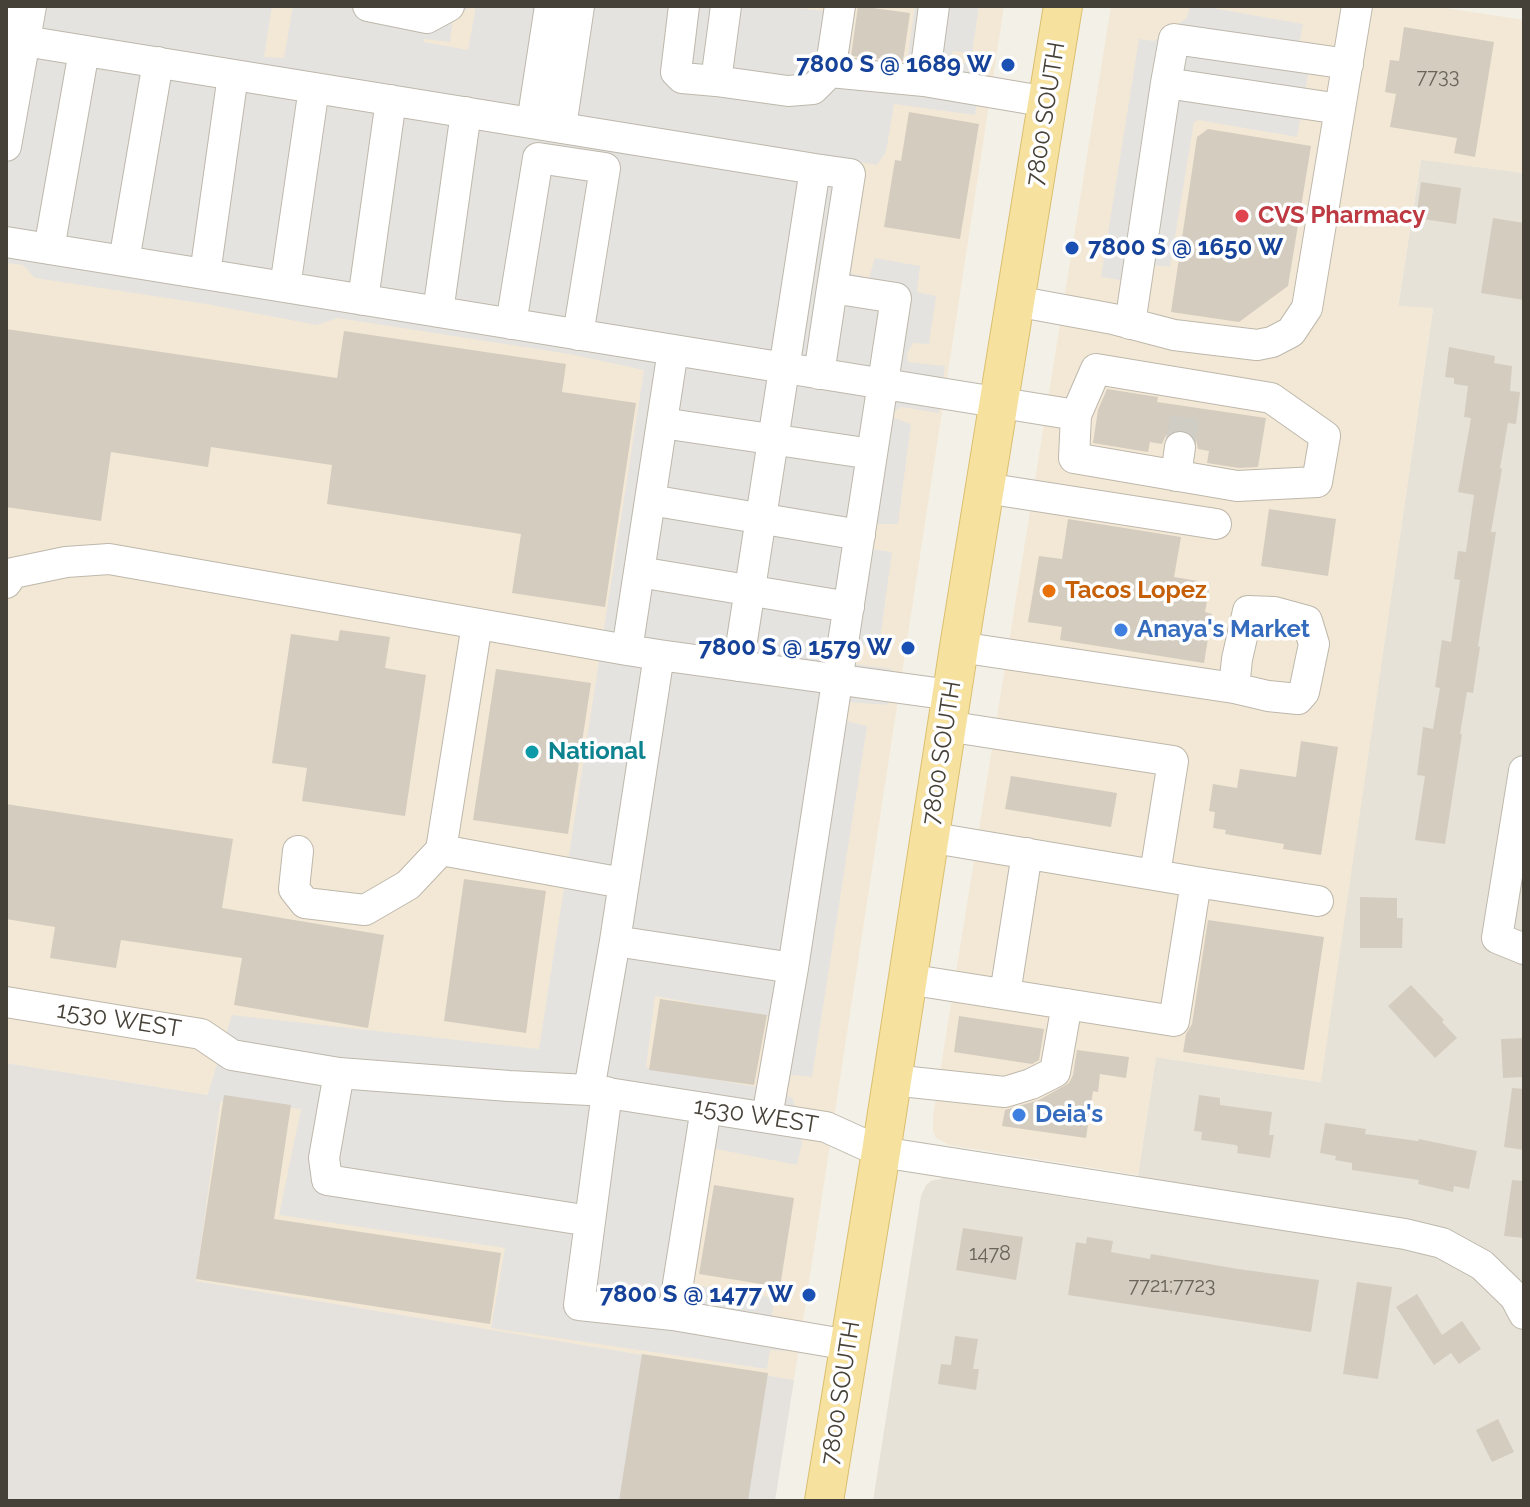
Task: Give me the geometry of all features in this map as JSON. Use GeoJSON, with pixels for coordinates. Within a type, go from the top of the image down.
{"type":"FeatureCollection","features":[{"type":"Feature","properties":{"kind":"main road","name":"7800 SOUTH"},"geometry":{"type":"LineString","coordinates":[[824,1501],[1063,6]]}},
{"type":"Feature","properties":{"kind":"street"},"geometry":{"type":"LineString","coordinates":[[6,146],[16,39],[31,6]]}},
{"type":"Feature","properties":{"kind":"street"},"geometry":{"type":"LineString","coordinates":[[368,6],[427,18],[449,6]]}},
{"type":"Feature","properties":{"kind":"street"},"geometry":{"type":"LineString","coordinates":[[546,125],[550,6]]}},
{"type":"Feature","properties":{"kind":"street"},"geometry":{"type":"LineString","coordinates":[[546,125],[579,6]]}},
{"type":"Feature","properties":{"kind":"street"},"geometry":{"type":"LineString","coordinates":[[684,6],[676,72],[682,78],[788,91],[813,89],[830,72],[840,6]]}},
{"type":"Feature","properties":{"kind":"street"},"geometry":{"type":"LineString","coordinates":[[716,81],[726,6]]}},
{"type":"Feature","properties":{"kind":"street"},"geometry":{"type":"LineString","coordinates":[[924,81],[934,6]]}},
{"type":"Feature","properties":{"kind":"street"},"geometry":{"type":"LineString","coordinates":[[1015,301],[1174,335],[1257,345],[1272,342],[1291,332],[1307,308],[1357,6]]}},
{"type":"Feature","properties":{"kind":"street"},"geometry":{"type":"LineString","coordinates":[[16,39],[850,174],[819,374]]}},
{"type":"Feature","properties":{"kind":"street"},"geometry":{"type":"LineString","coordinates":[[1130,324],[1174,39],[1348,64]]}},
{"type":"Feature","properties":{"kind":"street"},"geometry":{"type":"LineString","coordinates":[[49,249],[84,51]]}},
{"type":"Feature","properties":{"kind":"street"},"geometry":{"type":"LineString","coordinates":[[124,261],[158,62]]}},
{"type":"Feature","properties":{"kind":"street"},"geometry":{"type":"LineString","coordinates":[[830,72],[924,81],[1048,102]]}},
{"type":"Feature","properties":{"kind":"street"},"geometry":{"type":"LineString","coordinates":[[205,274],[233,75]]}},
{"type":"Feature","properties":{"kind":"street"},"geometry":{"type":"LineString","coordinates":[[1166,83],[1340,109]]}},
{"type":"Feature","properties":{"kind":"street"},"geometry":{"type":"LineString","coordinates":[[285,287],[314,88]]}},
{"type":"Feature","properties":{"kind":"street"},"geometry":{"type":"LineString","coordinates":[[363,300],[391,100]]}},
{"type":"Feature","properties":{"kind":"street"},"geometry":{"type":"LineString","coordinates":[[438,312],[466,112]]}},
{"type":"Feature","properties":{"kind":"street"},"geometry":{"type":"LineString","coordinates":[[511,324],[538,158],[605,168],[578,335]]}},
{"type":"Feature","properties":{"kind":"street"},"geometry":{"type":"LineString","coordinates":[[738,666],[815,169]]}},
{"type":"Feature","properties":{"kind":"street"},"geometry":{"type":"LineString","coordinates":[[6,242],[1076,415]]}},
{"type":"Feature","properties":{"kind":"street"},"geometry":{"type":"LineString","coordinates":[[767,1117],[793,968],[896,298],[832,288]]}},
{"type":"Feature","properties":{"kind":"street"},"geometry":{"type":"LineString","coordinates":[[627,650],[673,350]]}},
{"type":"Feature","properties":{"kind":"street"},"geometry":{"type":"LineString","coordinates":[[1096,369],[1188,396],[1271,398],[1325,436],[1317,482],[1237,486],[1178,462],[1074,458],[1076,415],[1096,369]]}},
{"type":"Feature","properties":{"kind":"street"},"geometry":{"type":"LineString","coordinates":[[662,423],[872,454]]}},
{"type":"Feature","properties":{"kind":"street"},"geometry":{"type":"LineString","coordinates":[[985,488],[1216,524]]}},
{"type":"Feature","properties":{"kind":"street"},"geometry":{"type":"LineString","coordinates":[[650,500],[860,535]]}},
{"type":"Feature","properties":{"kind":"street"},"geometry":{"type":"LineString","coordinates":[[6,583],[13,573],[66,562],[109,559],[627,650],[838,680],[949,710],[1173,761],[1155,874]]}},
{"type":"Feature","properties":{"kind":"street"},"geometry":{"type":"LineString","coordinates":[[639,572],[849,607]]}},
{"type":"Feature","properties":{"kind":"street"},"geometry":{"type":"LineString","coordinates":[[298,851],[294,889],[305,903],[365,910],[408,885],[441,850],[477,624]]}},
{"type":"Feature","properties":{"kind":"street"},"geometry":{"type":"LineString","coordinates":[[959,647],[1234,688]]}},
{"type":"Feature","properties":{"kind":"street"},"geometry":{"type":"LineString","coordinates":[[659,655],[615,941],[598,1091],[590,1221],[579,1305],[673,1315],[849,1345]]}},
{"type":"Feature","properties":{"kind":"street"},"geometry":{"type":"LineString","coordinates":[[1511,944],[1524,771]]}},
{"type":"Feature","properties":{"kind":"street"},"geometry":{"type":"LineString","coordinates":[[928,837],[1318,901]]}},
{"type":"Feature","properties":{"kind":"street"},"geometry":{"type":"LineString","coordinates":[[441,850],[623,883]]}},
{"type":"Feature","properties":{"kind":"street"},"geometry":{"type":"LineString","coordinates":[[1005,994],[1027,853]]}},
{"type":"Feature","properties":{"kind":"street"},"geometry":{"type":"LineString","coordinates":[[907,979],[1174,1021],[1196,882]]}},
{"type":"Feature","properties":{"kind":"street"},"geometry":{"type":"LineString","coordinates":[[615,941],[793,968]]}},
{"type":"Feature","properties":{"kind":"street","name":"1530 WEST"},"geometry":{"type":"LineString","coordinates":[[6,1002],[201,1034],[232,1055],[339,1073],[598,1091],[826,1127],[881,1152],[1405,1234],[1442,1243],[1482,1265],[1515,1297],[1524,1314]]}},
{"type":"Feature","properties":{"kind":"street"},"geometry":{"type":"LineString","coordinates":[[892,1080],[1005,1092],[1031,1084],[1055,1072],[1067,1004]]}},
{"type":"Feature","properties":{"kind":"street"},"geometry":{"type":"LineString","coordinates":[[339,1073],[324,1158],[327,1180],[590,1221]]}},
{"type":"Feature","properties":{"kind":"street"},"geometry":{"type":"LineString","coordinates":[[673,1315],[706,1108]]}},
{"type":"Feature","properties":{"kind":"shaded area"},"geometry":{"type":"Polygon","coordinates":[[[6,6],[1004,6],[794,1380],[195,1281],[221,1097],[6,1063],[6,6]]]}},
{"type":"Feature","properties":{"kind":"shaded area"},"geometry":{"type":"Polygon","coordinates":[[[6,6],[272,6],[264,57],[284,58],[293,6],[471,6],[453,20],[450,42],[424,39],[424,42],[468,50],[476,6],[780,6],[826,11],[827,6],[856,6],[848,64],[906,69],[915,6],[979,6],[972,53],[953,51],[949,59],[956,63],[983,64],[975,115],[894,104],[886,152],[877,165],[855,161],[863,182],[851,273],[869,278],[875,258],[920,266],[917,292],[936,296],[929,344],[913,343],[907,353],[908,362],[945,366],[939,413],[901,407],[893,412],[894,418],[911,424],[898,524],[877,524],[872,549],[892,552],[879,647],[857,644],[854,664],[892,669],[888,705],[848,702],[846,721],[867,726],[812,1077],[791,1075],[787,1093],[793,1098],[802,1143],[797,1165],[711,1148],[688,1284],[774,1298],[772,1317],[788,1326],[785,1351],[770,1350],[767,1369],[491,1328],[505,1248],[279,1215],[301,1109],[206,1100],[232,1015],[539,1049],[644,370],[569,354],[338,318],[317,325],[206,304],[35,278],[23,265],[6,263],[6,6]],[[655,996],[646,1067],[762,1088],[770,1017],[655,996]]]}},
{"type":"Feature","properties":{"kind":"shaded area"},"geometry":{"type":"Polygon","coordinates":[[[1111,6],[1433,6],[1524,20],[1524,173],[1421,160],[1398,306],[1433,308],[1321,1082],[1156,1057],[1138,1175],[949,1145],[936,1138],[933,1131],[1111,6]]]}},
{"type":"Feature","properties":{"kind":"shaded area"},"geometry":{"type":"Polygon","coordinates":[[[1190,6],[1303,24],[1299,44],[1313,47],[1297,137],[1198,120],[1194,122],[1170,267],[1153,265],[1150,285],[1101,277],[1139,39],[1154,41],[1187,18],[1190,6]]]}},
{"type":"Feature","properties":{"kind":"shaded area"},"geometry":{"type":"Polygon","coordinates":[[[1421,159],[1524,173],[1524,1501],[873,1501],[921,1196],[926,1185],[943,1178],[1133,1208],[1156,1057],[1320,1082],[1433,309],[1398,307],[1421,159]]]}},
{"type":"Feature","properties":{"kind":"shaded area"},"geometry":{"type":"Polygon","coordinates":[[[6,1063],[221,1097],[196,1281],[794,1380],[775,1501],[6,1501],[6,1063]]]}},
{"type":"Feature","properties":{"kind":"building"},"geometry":{"type":"Polygon","coordinates":[[[858,6],[910,13],[903,61],[851,56],[858,6]]]}},
{"type":"Feature","properties":{"kind":"building"},"geometry":{"type":"Polygon","coordinates":[[[1404,27],[1494,42],[1475,157],[1454,153],[1457,138],[1390,127],[1396,94],[1385,92],[1390,60],[1399,61],[1404,27]]]}},
{"type":"Feature","properties":{"kind":"building"},"geometry":{"type":"Polygon","coordinates":[[[909,112],[979,124],[960,239],[884,227],[895,160],[901,161],[909,112]]]}},
{"type":"Feature","properties":{"kind":"building","name":"CVS Pharmacy"},"geometry":{"type":"Polygon","coordinates":[[[1208,129],[1311,146],[1288,286],[1239,322],[1171,312],[1197,137],[1208,129]]]}},
{"type":"Feature","properties":{"kind":"building"},"geometry":{"type":"Polygon","coordinates":[[[1421,182],[1461,188],[1456,224],[1416,218],[1421,182]]]}},
{"type":"Feature","properties":{"kind":"building"},"geometry":{"type":"Polygon","coordinates":[[[1493,218],[1524,223],[1524,300],[1481,293],[1493,218]]]}},
{"type":"Feature","properties":{"kind":"building"},"geometry":{"type":"Polygon","coordinates":[[[6,329],[337,378],[344,331],[566,364],[562,392],[636,403],[605,607],[512,593],[521,534],[327,504],[332,465],[211,447],[208,467],[111,452],[101,521],[6,507],[6,329]]]}},
{"type":"Feature","properties":{"kind":"building"},"geometry":{"type":"Polygon","coordinates":[[[1449,347],[1495,356],[1494,363],[1512,366],[1510,391],[1520,392],[1516,424],[1508,423],[1500,468],[1491,532],[1496,532],[1480,647],[1473,693],[1467,692],[1445,844],[1415,840],[1425,776],[1417,775],[1423,727],[1433,729],[1440,688],[1435,687],[1442,640],[1451,642],[1460,580],[1454,579],[1458,551],[1466,552],[1474,495],[1458,492],[1471,418],[1464,417],[1468,386],[1454,384],[1454,378],[1445,377],[1449,347]]]}},
{"type":"Feature","properties":{"kind":"building"},"geometry":{"type":"Polygon","coordinates":[[[1107,389],[1158,397],[1157,402],[1266,418],[1258,467],[1239,468],[1207,463],[1209,451],[1198,449],[1192,433],[1183,429],[1166,435],[1162,444],[1150,442],[1148,452],[1093,443],[1098,410],[1107,389]]]}},
{"type":"Feature","properties":{"kind":"building"},"geometry":{"type":"Polygon","coordinates":[[[1269,509],[1336,519],[1328,576],[1261,566],[1269,509]]]}},
{"type":"Feature","properties":{"kind":"building"},"geometry":{"type":"Polygon","coordinates":[[[1068,519],[1181,537],[1174,577],[1210,583],[1205,612],[1212,614],[1204,663],[1060,640],[1062,627],[1028,622],[1039,556],[1062,559],[1068,519]]]}},
{"type":"Feature","properties":{"kind":"building"},"geometry":{"type":"Polygon","coordinates":[[[340,630],[390,637],[385,668],[426,675],[405,816],[302,801],[307,768],[272,763],[291,634],[338,641],[340,630]]]}},
{"type":"Feature","properties":{"kind":"building","name":"National"},"geometry":{"type":"Polygon","coordinates":[[[496,669],[591,683],[568,834],[473,820],[496,669]]]}},
{"type":"Feature","properties":{"kind":"building"},"geometry":{"type":"Polygon","coordinates":[[[1301,741],[1338,747],[1321,855],[1283,849],[1284,844],[1225,834],[1226,830],[1213,828],[1215,812],[1209,811],[1213,784],[1237,788],[1240,769],[1296,777],[1301,741]]]}},
{"type":"Feature","properties":{"kind":"building"},"geometry":{"type":"Polygon","coordinates":[[[1011,776],[1117,793],[1111,827],[1005,809],[1011,776]]]}},
{"type":"Feature","properties":{"kind":"building"},"geometry":{"type":"Polygon","coordinates":[[[6,804],[233,839],[222,908],[384,935],[368,1028],[234,1005],[242,958],[121,940],[116,968],[50,958],[55,927],[6,919],[6,804]]]}},
{"type":"Feature","properties":{"kind":"building"},"geometry":{"type":"Polygon","coordinates":[[[464,879],[546,891],[526,1033],[444,1021],[464,879]]]}},
{"type":"Feature","properties":{"kind":"building"},"geometry":{"type":"Polygon","coordinates":[[[1360,897],[1397,898],[1397,918],[1403,918],[1402,948],[1360,948],[1360,897]]]}},
{"type":"Feature","properties":{"kind":"building"},"geometry":{"type":"Polygon","coordinates":[[[1208,920],[1324,937],[1304,1070],[1183,1052],[1186,1034],[1192,1024],[1208,920]]]}},
{"type":"Feature","properties":{"kind":"building"},"geometry":{"type":"Polygon","coordinates":[[[1411,985],[1457,1038],[1435,1058],[1388,1006],[1411,985]]]}},
{"type":"Feature","properties":{"kind":"building"},"geometry":{"type":"Polygon","coordinates":[[[660,999],[767,1015],[754,1085],[649,1070],[660,999]]]}},
{"type":"Feature","properties":{"kind":"building"},"geometry":{"type":"Polygon","coordinates":[[[959,1016],[1044,1029],[1039,1060],[1032,1064],[954,1052],[959,1016]]]}},
{"type":"Feature","properties":{"kind":"building"},"geometry":{"type":"Polygon","coordinates":[[[1524,1038],[1524,1077],[1503,1078],[1501,1039],[1524,1038]]]}},
{"type":"Feature","properties":{"kind":"building"},"geometry":{"type":"Polygon","coordinates":[[[1077,1050],[1129,1057],[1126,1078],[1100,1074],[1098,1092],[1093,1091],[1086,1138],[1002,1126],[1005,1110],[1039,1100],[1069,1083],[1077,1050]]]}},
{"type":"Feature","properties":{"kind":"building"},"geometry":{"type":"Polygon","coordinates":[[[1512,1088],[1524,1089],[1524,1150],[1504,1147],[1512,1088]]]}},
{"type":"Feature","properties":{"kind":"building"},"geometry":{"type":"Polygon","coordinates":[[[224,1095],[291,1105],[274,1219],[501,1253],[490,1324],[196,1279],[224,1095]]]}},
{"type":"Feature","properties":{"kind":"building"},"geometry":{"type":"Polygon","coordinates":[[[1199,1095],[1220,1098],[1220,1105],[1272,1112],[1269,1135],[1274,1135],[1270,1158],[1237,1153],[1236,1145],[1201,1140],[1202,1132],[1194,1131],[1199,1095]]]}},
{"type":"Feature","properties":{"kind":"building"},"geometry":{"type":"Polygon","coordinates":[[[1325,1123],[1366,1129],[1365,1134],[1419,1139],[1477,1151],[1469,1189],[1454,1186],[1453,1192],[1418,1184],[1419,1180],[1352,1170],[1352,1163],[1320,1153],[1325,1123]]]}},
{"type":"Feature","properties":{"kind":"building"},"geometry":{"type":"Polygon","coordinates":[[[1512,1180],[1524,1181],[1524,1238],[1504,1236],[1512,1180]]]}},
{"type":"Feature","properties":{"kind":"building"},"geometry":{"type":"Polygon","coordinates":[[[714,1185],[794,1198],[780,1287],[699,1274],[714,1185]]]}},
{"type":"Feature","properties":{"kind":"building"},"geometry":{"type":"Polygon","coordinates":[[[963,1228],[1023,1237],[1016,1280],[956,1270],[963,1228]]]}},
{"type":"Feature","properties":{"kind":"building"},"geometry":{"type":"Polygon","coordinates":[[[1087,1237],[1113,1241],[1111,1252],[1150,1259],[1151,1254],[1319,1280],[1311,1332],[1068,1295],[1076,1242],[1086,1244],[1087,1237]]]}},
{"type":"Feature","properties":{"kind":"building"},"geometry":{"type":"Polygon","coordinates":[[[1357,1282],[1392,1287],[1378,1379],[1343,1374],[1357,1282]]]}},
{"type":"Feature","properties":{"kind":"building"},"geometry":{"type":"Polygon","coordinates":[[[1417,1294],[1442,1335],[1462,1321],[1481,1349],[1459,1364],[1451,1353],[1434,1365],[1396,1307],[1417,1294]]]}},
{"type":"Feature","properties":{"kind":"building"},"geometry":{"type":"Polygon","coordinates":[[[955,1336],[978,1339],[973,1369],[979,1369],[976,1390],[938,1384],[941,1364],[951,1365],[955,1336]]]}},
{"type":"Feature","properties":{"kind":"building"},"geometry":{"type":"Polygon","coordinates":[[[642,1354],[768,1373],[748,1501],[619,1501],[642,1354]]]}},
{"type":"Feature","properties":{"kind":"building"},"geometry":{"type":"Polygon","coordinates":[[[1498,1419],[1514,1452],[1492,1462],[1476,1430],[1498,1419]]]}},
{"type":"Feature","properties":{"kind":"tunnel"},"geometry":{"type":"LineString","coordinates":[[1180,447],[1186,406]]}},
{"type":"Feature","properties":{"kind":"place","name":"7800 S @ 1689 W"},"geometry":{"type":"Point","coordinates":[1008,65]}},
{"type":"Feature","properties":{"kind":"place","name":"CVS Pharmacy"},"geometry":{"type":"Point","coordinates":[1242,216]}},
{"type":"Feature","properties":{"kind":"place","name":"7800 S @ 1650 W"},"geometry":{"type":"Point","coordinates":[1072,248]}},
{"type":"Feature","properties":{"kind":"place","name":"Tacos Lopez"},"geometry":{"type":"Point","coordinates":[1049,591]}},
{"type":"Feature","properties":{"kind":"place","name":"Anaya's Market"},"geometry":{"type":"Point","coordinates":[1121,630]}},
{"type":"Feature","properties":{"kind":"place","name":"7800 S @ 1579 W"},"geometry":{"type":"Point","coordinates":[908,648]}},
{"type":"Feature","properties":{"kind":"place","name":"National"},"geometry":{"type":"Point","coordinates":[532,752]}},
{"type":"Feature","properties":{"kind":"place","name":"Deia's"},"geometry":{"type":"Point","coordinates":[1019,1115]}},
{"type":"Feature","properties":{"kind":"place","name":"7800 S @ 1477 W"},"geometry":{"type":"Point","coordinates":[809,1295]}}]}
